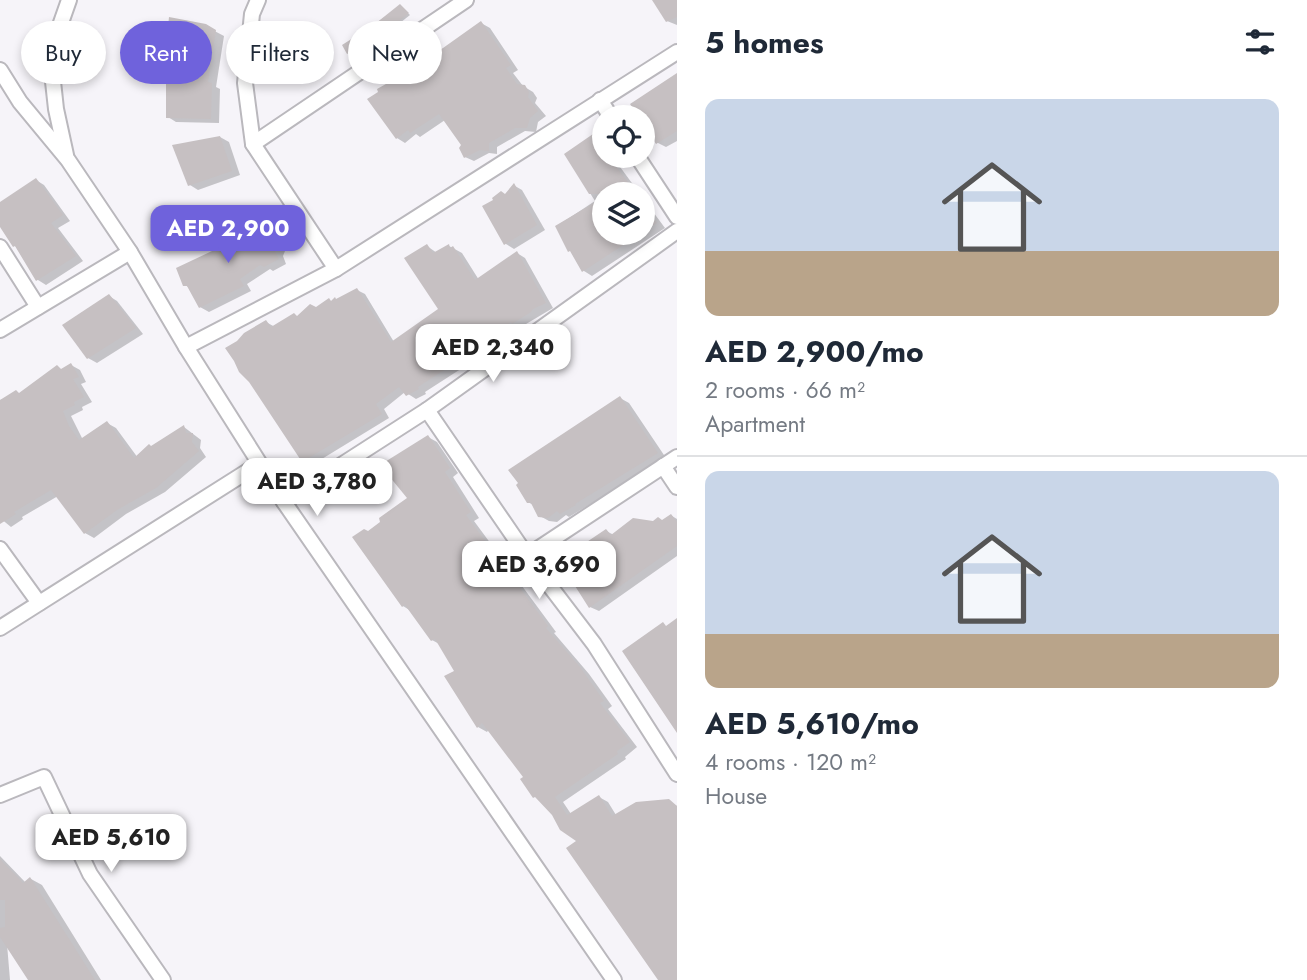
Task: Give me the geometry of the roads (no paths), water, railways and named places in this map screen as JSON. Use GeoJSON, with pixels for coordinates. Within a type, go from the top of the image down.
{"type":"FeatureCollection","features":[{"type":"Feature","properties":{"kind":"street"},"geometry":{"type":"LineString","coordinates":[[68,160],[56,109],[50,54],[69,0]]}},
{"type":"Feature","properties":{"kind":"street"},"geometry":{"type":"LineString","coordinates":[[258,0],[252,14],[245,83],[253,144],[336,269]]}},
{"type":"Feature","properties":{"kind":"street"},"geometry":{"type":"LineString","coordinates":[[253,144],[466,0]]}},
{"type":"Feature","properties":{"kind":"street"},"geometry":{"type":"LineString","coordinates":[[186,347],[336,269],[677,52]]}},
{"type":"Feature","properties":{"kind":"street"},"geometry":{"type":"LineString","coordinates":[[0,70],[20,102],[68,160],[130,252],[186,347],[284,502],[614,980]]}},
{"type":"Feature","properties":{"kind":"street"},"geometry":{"type":"LineString","coordinates":[[600,100],[603,105]]}},
{"type":"Feature","properties":{"kind":"street"},"geometry":{"type":"LineString","coordinates":[[645,168],[677,217]]}},
{"type":"Feature","properties":{"kind":"street"},"geometry":{"type":"LineString","coordinates":[[284,502],[427,410],[677,231]]}},
{"type":"Feature","properties":{"kind":"street"},"geometry":{"type":"LineString","coordinates":[[0,247],[38,307]]}},
{"type":"Feature","properties":{"kind":"street"},"geometry":{"type":"LineString","coordinates":[[0,330],[130,252]]}},
{"type":"Feature","properties":{"kind":"street"},"geometry":{"type":"LineString","coordinates":[[427,410],[527,556],[594,644],[677,774]]}},
{"type":"Feature","properties":{"kind":"street"},"geometry":{"type":"LineString","coordinates":[[527,556],[677,457]]}},
{"type":"Feature","properties":{"kind":"street"},"geometry":{"type":"LineString","coordinates":[[0,628],[259,464]]}},
{"type":"Feature","properties":{"kind":"street"},"geometry":{"type":"LineString","coordinates":[[663,466],[677,487]]}},
{"type":"Feature","properties":{"kind":"street"},"geometry":{"type":"LineString","coordinates":[[0,549],[39,603]]}},
{"type":"Feature","properties":{"kind":"street"},"geometry":{"type":"LineString","coordinates":[[0,795],[44,777],[90,874],[163,980]]}}]}
